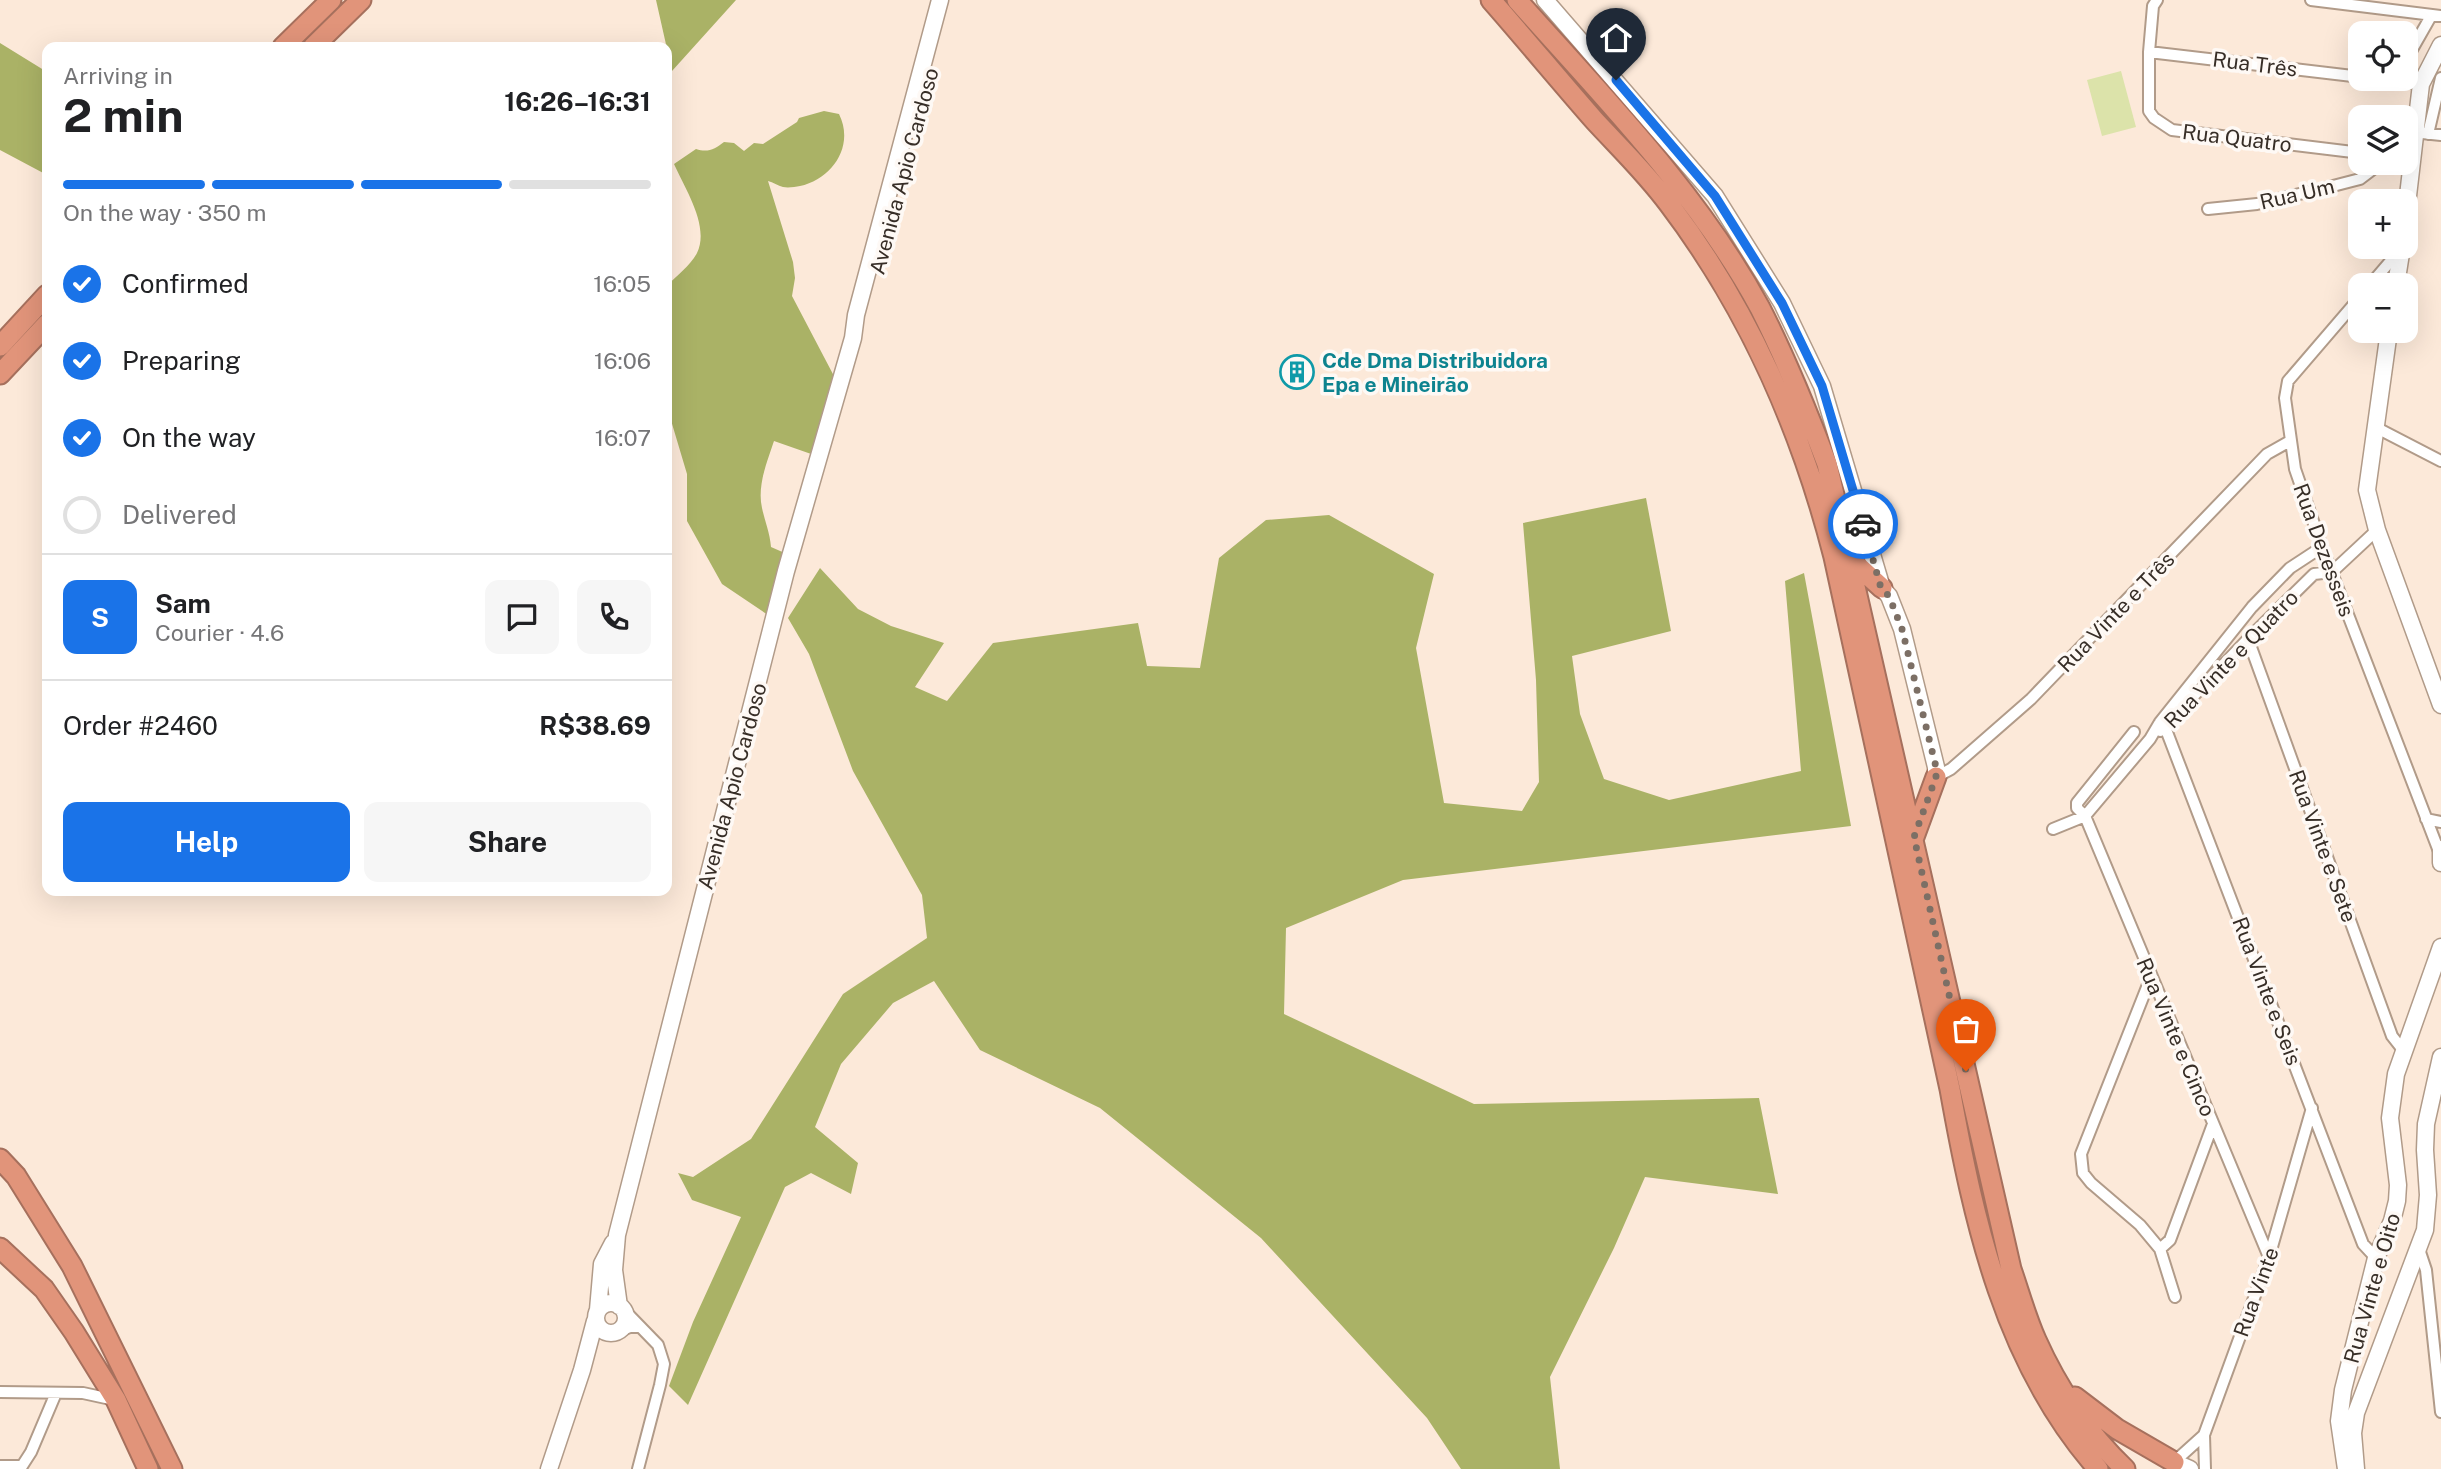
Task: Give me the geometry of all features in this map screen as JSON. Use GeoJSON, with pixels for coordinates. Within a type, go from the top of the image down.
{"type":"FeatureCollection","features":[{"type":"Feature","properties":{"kind":"highway"},"geometry":{"type":"LineString","coordinates":[[288,42],[331,0]]}},
{"type":"Feature","properties":{"kind":"highway"},"geometry":{"type":"LineString","coordinates":[[318,42],[361,0]]}},
{"type":"Feature","properties":{"kind":"highway"},"geometry":{"type":"LineString","coordinates":[[1491,0],[1668,201],[1726,290],[1762,356],[1777,391],[1810,472],[1834,557],[1960,1146],[1998,1294],[2038,1384],[2083,1453],[2098,1469]]}},
{"type":"Feature","properties":{"kind":"highway"},"geometry":{"type":"LineString","coordinates":[[1517,0],[1646,146],[1705,222],[1759,307],[1796,383],[1828,464],[2011,1269],[2036,1340],[2062,1387],[2102,1447],[2125,1469]]}},
{"type":"Feature","properties":{"kind":"highway"},"geometry":{"type":"LineString","coordinates":[[0,346],[42,300]]}},
{"type":"Feature","properties":{"kind":"highway"},"geometry":{"type":"LineString","coordinates":[[0,374],[42,329]]}},
{"type":"Feature","properties":{"kind":"highway"},"geometry":{"type":"LineString","coordinates":[[1849,558],[1881,588]]}},
{"type":"Feature","properties":{"kind":"highway"},"geometry":{"type":"LineString","coordinates":[[1914,837],[1936,777]]}},
{"type":"Feature","properties":{"kind":"highway"},"geometry":{"type":"LineString","coordinates":[[0,1159],[16,1176],[72,1266],[172,1469]]}},
{"type":"Feature","properties":{"kind":"highway"},"geometry":{"type":"LineString","coordinates":[[0,1180],[13,1186],[34,1206]]}},
{"type":"Feature","properties":{"kind":"highway"},"geometry":{"type":"LineString","coordinates":[[0,1248],[44,1289],[74,1332],[116,1400],[148,1469]]}},
{"type":"Feature","properties":{"kind":"highway"},"geometry":{"type":"LineString","coordinates":[[2062,1387],[2117,1429],[2182,1466]]}},
{"type":"Feature","properties":{"kind":"main road","name":"Avenida Apio Cardoso"},"geometry":{"type":"LineString","coordinates":[[621,1308],[614,1270],[617,1235],[786,570],[853,338],[856,315],[940,0]]}},
{"type":"Feature","properties":{"kind":"main road","name":"Avenida Apio Cardoso"},"geometry":{"type":"LineString","coordinates":[[853,338],[865,317],[949,0]]}},
{"type":"Feature","properties":{"kind":"main road"},"geometry":{"type":"LineString","coordinates":[[1545,0],[1715,196],[1782,303],[1822,386],[1881,588],[1889,596],[1902,629],[1936,777]]}},
{"type":"Feature","properties":{"kind":"main road"},"geometry":{"type":"LineString","coordinates":[[2418,141],[2422,133],[2421,84],[2441,45]]}},
{"type":"Feature","properties":{"kind":"main road"},"geometry":{"type":"LineString","coordinates":[[2387,343],[2367,490],[2377,530],[2441,705]]}},
{"type":"Feature","properties":{"kind":"main road","name":"Rua Vinte e Oito"},"geometry":{"type":"LineString","coordinates":[[2346,1469],[2339,1421],[2343,1390],[2376,1258],[2392,1221],[2397,1201],[2398,1185],[2390,1118],[2396,1074],[2441,947]]}},
{"type":"Feature","properties":{"kind":"main road","name":"Rua Vinte e Oito"},"geometry":{"type":"LineString","coordinates":[[2356,1469],[2353,1433],[2356,1413],[2419,1249],[2428,1210],[2425,1150],[2427,1124],[2441,1057]]}},
{"type":"Feature","properties":{"kind":"main road","name":"Avenida Apio Cardoso"},"geometry":{"type":"LineString","coordinates":[[549,1469],[597,1316],[602,1264],[617,1235]]}},
{"type":"Feature","properties":{"kind":"main road"},"geometry":{"type":"LineString","coordinates":[[608,1303],[621,1308],[626,1322],[616,1332],[602,1331],[597,1316],[608,1303]]}},
{"type":"Feature","properties":{"kind":"main road","name":"Avenida Apio Cardoso"},"geometry":{"type":"LineString","coordinates":[[582,1370],[605,1339],[616,1332]]}},
{"type":"Feature","properties":{"kind":"street","name":"Rua Quatro"},"geometry":{"type":"LineString","coordinates":[[2157,0],[2153,6],[2149,52],[2149,111],[2154,118],[2172,130],[2348,151]]}},
{"type":"Feature","properties":{"kind":"street"},"geometry":{"type":"LineString","coordinates":[[2311,0],[2436,16],[2418,42]]}},
{"type":"Feature","properties":{"kind":"street","name":"Rua Três"},"geometry":{"type":"LineString","coordinates":[[2149,52],[2348,75]]}},
{"type":"Feature","properties":{"kind":"street"},"geometry":{"type":"LineString","coordinates":[[2441,78],[2422,133],[2441,135]]}},
{"type":"Feature","properties":{"kind":"street","name":"Rua Um"},"geometry":{"type":"LineString","coordinates":[[2208,209],[2257,204],[2360,179],[2365,175]]}},
{"type":"Feature","properties":{"kind":"street"},"geometry":{"type":"LineString","coordinates":[[2380,273],[2392,259]]}},
{"type":"Feature","properties":{"kind":"street","name":"Rua Dezesseis"},"geometry":{"type":"LineString","coordinates":[[2348,311],[2288,381],[2285,398],[2290,441],[2295,468],[2322,547],[2441,856]]}},
{"type":"Feature","properties":{"kind":"street"},"geometry":{"type":"LineString","coordinates":[[2375,427],[2441,461]]}},
{"type":"Feature","properties":{"kind":"street","name":"Rua Vinte e Três"},"geometry":{"type":"LineString","coordinates":[[1936,777],[1951,769],[2031,699],[2267,454],[2290,441]]}},
{"type":"Feature","properties":{"kind":"street","name":"Rua Vinte e Quatro"},"geometry":{"type":"LineString","coordinates":[[2053,829],[2085,816],[2163,725],[2314,574],[2332,572],[2377,530]]}},
{"type":"Feature","properties":{"kind":"street","name":"Rua Vinte e Quatro"},"geometry":{"type":"LineString","coordinates":[[2163,725],[2252,607],[2290,568],[2322,547]]}},
{"type":"Feature","properties":{"kind":"street","name":"Rua Vinte e Sete"},"geometry":{"type":"LineString","coordinates":[[2248,639],[2392,1036],[2403,1050]]}},
{"type":"Feature","properties":{"kind":"street","name":"Rua Vinte e Seis"},"geometry":{"type":"LineString","coordinates":[[2163,725],[2363,1244],[2376,1258]]}},
{"type":"Feature","properties":{"kind":"street"},"geometry":{"type":"LineString","coordinates":[[2085,816],[2077,808],[2077,803],[2134,732]]}},
{"type":"Feature","properties":{"kind":"street","name":"Rua Vinte e Cinco"},"geometry":{"type":"LineString","coordinates":[[2085,816],[2269,1256]]}},
{"type":"Feature","properties":{"kind":"street"},"geometry":{"type":"LineString","coordinates":[[2426,819],[2441,822]]}},
{"type":"Feature","properties":{"kind":"street"},"geometry":{"type":"LineString","coordinates":[[2151,977],[2081,1154],[2083,1173],[2091,1184],[2140,1225],[2160,1249],[2175,1297]]}},
{"type":"Feature","properties":{"kind":"street","name":"Rua Vinte"},"geometry":{"type":"LineString","coordinates":[[2182,1466],[2204,1435],[2269,1256],[2312,1108]]}},
{"type":"Feature","properties":{"kind":"street"},"geometry":{"type":"LineString","coordinates":[[2160,1249],[2170,1240],[2213,1124]]}},
{"type":"Feature","properties":{"kind":"street"},"geometry":{"type":"LineString","coordinates":[[2419,1249],[2426,1270],[2441,1412]]}},
{"type":"Feature","properties":{"kind":"street"},"geometry":{"type":"LineString","coordinates":[[621,1308],[658,1345],[664,1364],[638,1469]]}},
{"type":"Feature","properties":{"kind":"street"},"geometry":{"type":"LineString","coordinates":[[616,1332],[639,1327]]}},
{"type":"Feature","properties":{"kind":"street"},"geometry":{"type":"LineString","coordinates":[[0,1392],[83,1392],[116,1400]]}},
{"type":"Feature","properties":{"kind":"street"},"geometry":{"type":"LineString","coordinates":[[0,1466],[22,1466],[57,1393]]}},
{"type":"Feature","properties":{"kind":"street"},"geometry":{"type":"LineString","coordinates":[[2204,1435],[2205,1469]]}},
{"type":"Feature","properties":{"kind":"green space"},"geometry":{"type":"Polygon","coordinates":[[[656,0],[736,0],[672,71],[672,42],[665,42],[656,0]]]}},
{"type":"Feature","properties":{"kind":"green space"},"geometry":{"type":"Polygon","coordinates":[[[0,43],[42,69],[42,172],[0,150],[0,43]]]}},
{"type":"Feature","properties":{"kind":"green space"},"geometry":{"type":"Polygon","coordinates":[[[2121,71],[2136,127],[2102,136],[2087,80],[2121,71]]]}},
{"type":"Feature","properties":{"kind":"green space"},"geometry":{"type":"Polygon","coordinates":[[[824,111],[839,114],[843,126],[844,138],[838,159],[822,176],[800,186],[783,187],[768,181],[793,262],[795,278],[792,296],[835,378],[814,455],[774,441],[764,474],[761,500],[771,547],[787,554],[771,617],[722,584],[687,521],[687,474],[672,424],[672,281],[697,253],[700,231],[694,208],[674,164],[696,149],[711,150],[724,142],[734,143],[744,151],[754,143],[763,144],[799,118],[824,111]]]}},
{"type":"Feature","properties":{"kind":"green space"},"geometry":{"type":"Polygon","coordinates":[[[1646,498],[1671,631],[1572,656],[1580,714],[1604,779],[1669,800],[1801,771],[1785,581],[1804,573],[1851,826],[1403,880],[1286,928],[1284,1014],[1474,1104],[1759,1098],[1778,1194],[1645,1177],[1614,1248],[1550,1377],[1560,1469],[1461,1469],[1427,1418],[1261,1238],[1100,1108],[980,1050],[934,981],[893,1003],[841,1064],[815,1127],[858,1163],[851,1194],[811,1173],[785,1187],[688,1405],[669,1386],[693,1322],[741,1217],[692,1200],[678,1173],[693,1177],[751,1139],[843,994],[927,938],[922,895],[853,771],[809,654],[788,618],[820,568],[858,609],[891,626],[944,643],[915,687],[947,701],[993,643],[1138,623],[1147,666],[1200,668],[1219,558],[1266,520],[1329,515],[1434,574],[1416,648],[1444,803],[1522,811],[1539,782],[1536,680],[1523,523],[1646,498]]]}},
{"type":"Feature","properties":{"kind":"way so far"},"geometry":{"type":"LineString","coordinates":[[1863,524],[1881,588],[1889,596],[1902,629],[1936,767],[1936,777],[1914,837],[1966,1071]]}},
{"type":"Feature","properties":{"kind":"place","name":"Cde Dma Distribuidora Epa e Mineirão"},"geometry":{"type":"Point","coordinates":[1297,372]}},
{"type":"Feature","properties":{"kind":"route"},"geometry":{"type":"LineString","coordinates":[[1616,80],[1715,196],[1782,303],[1808,352],[1822,386],[1863,524]]}}]}
